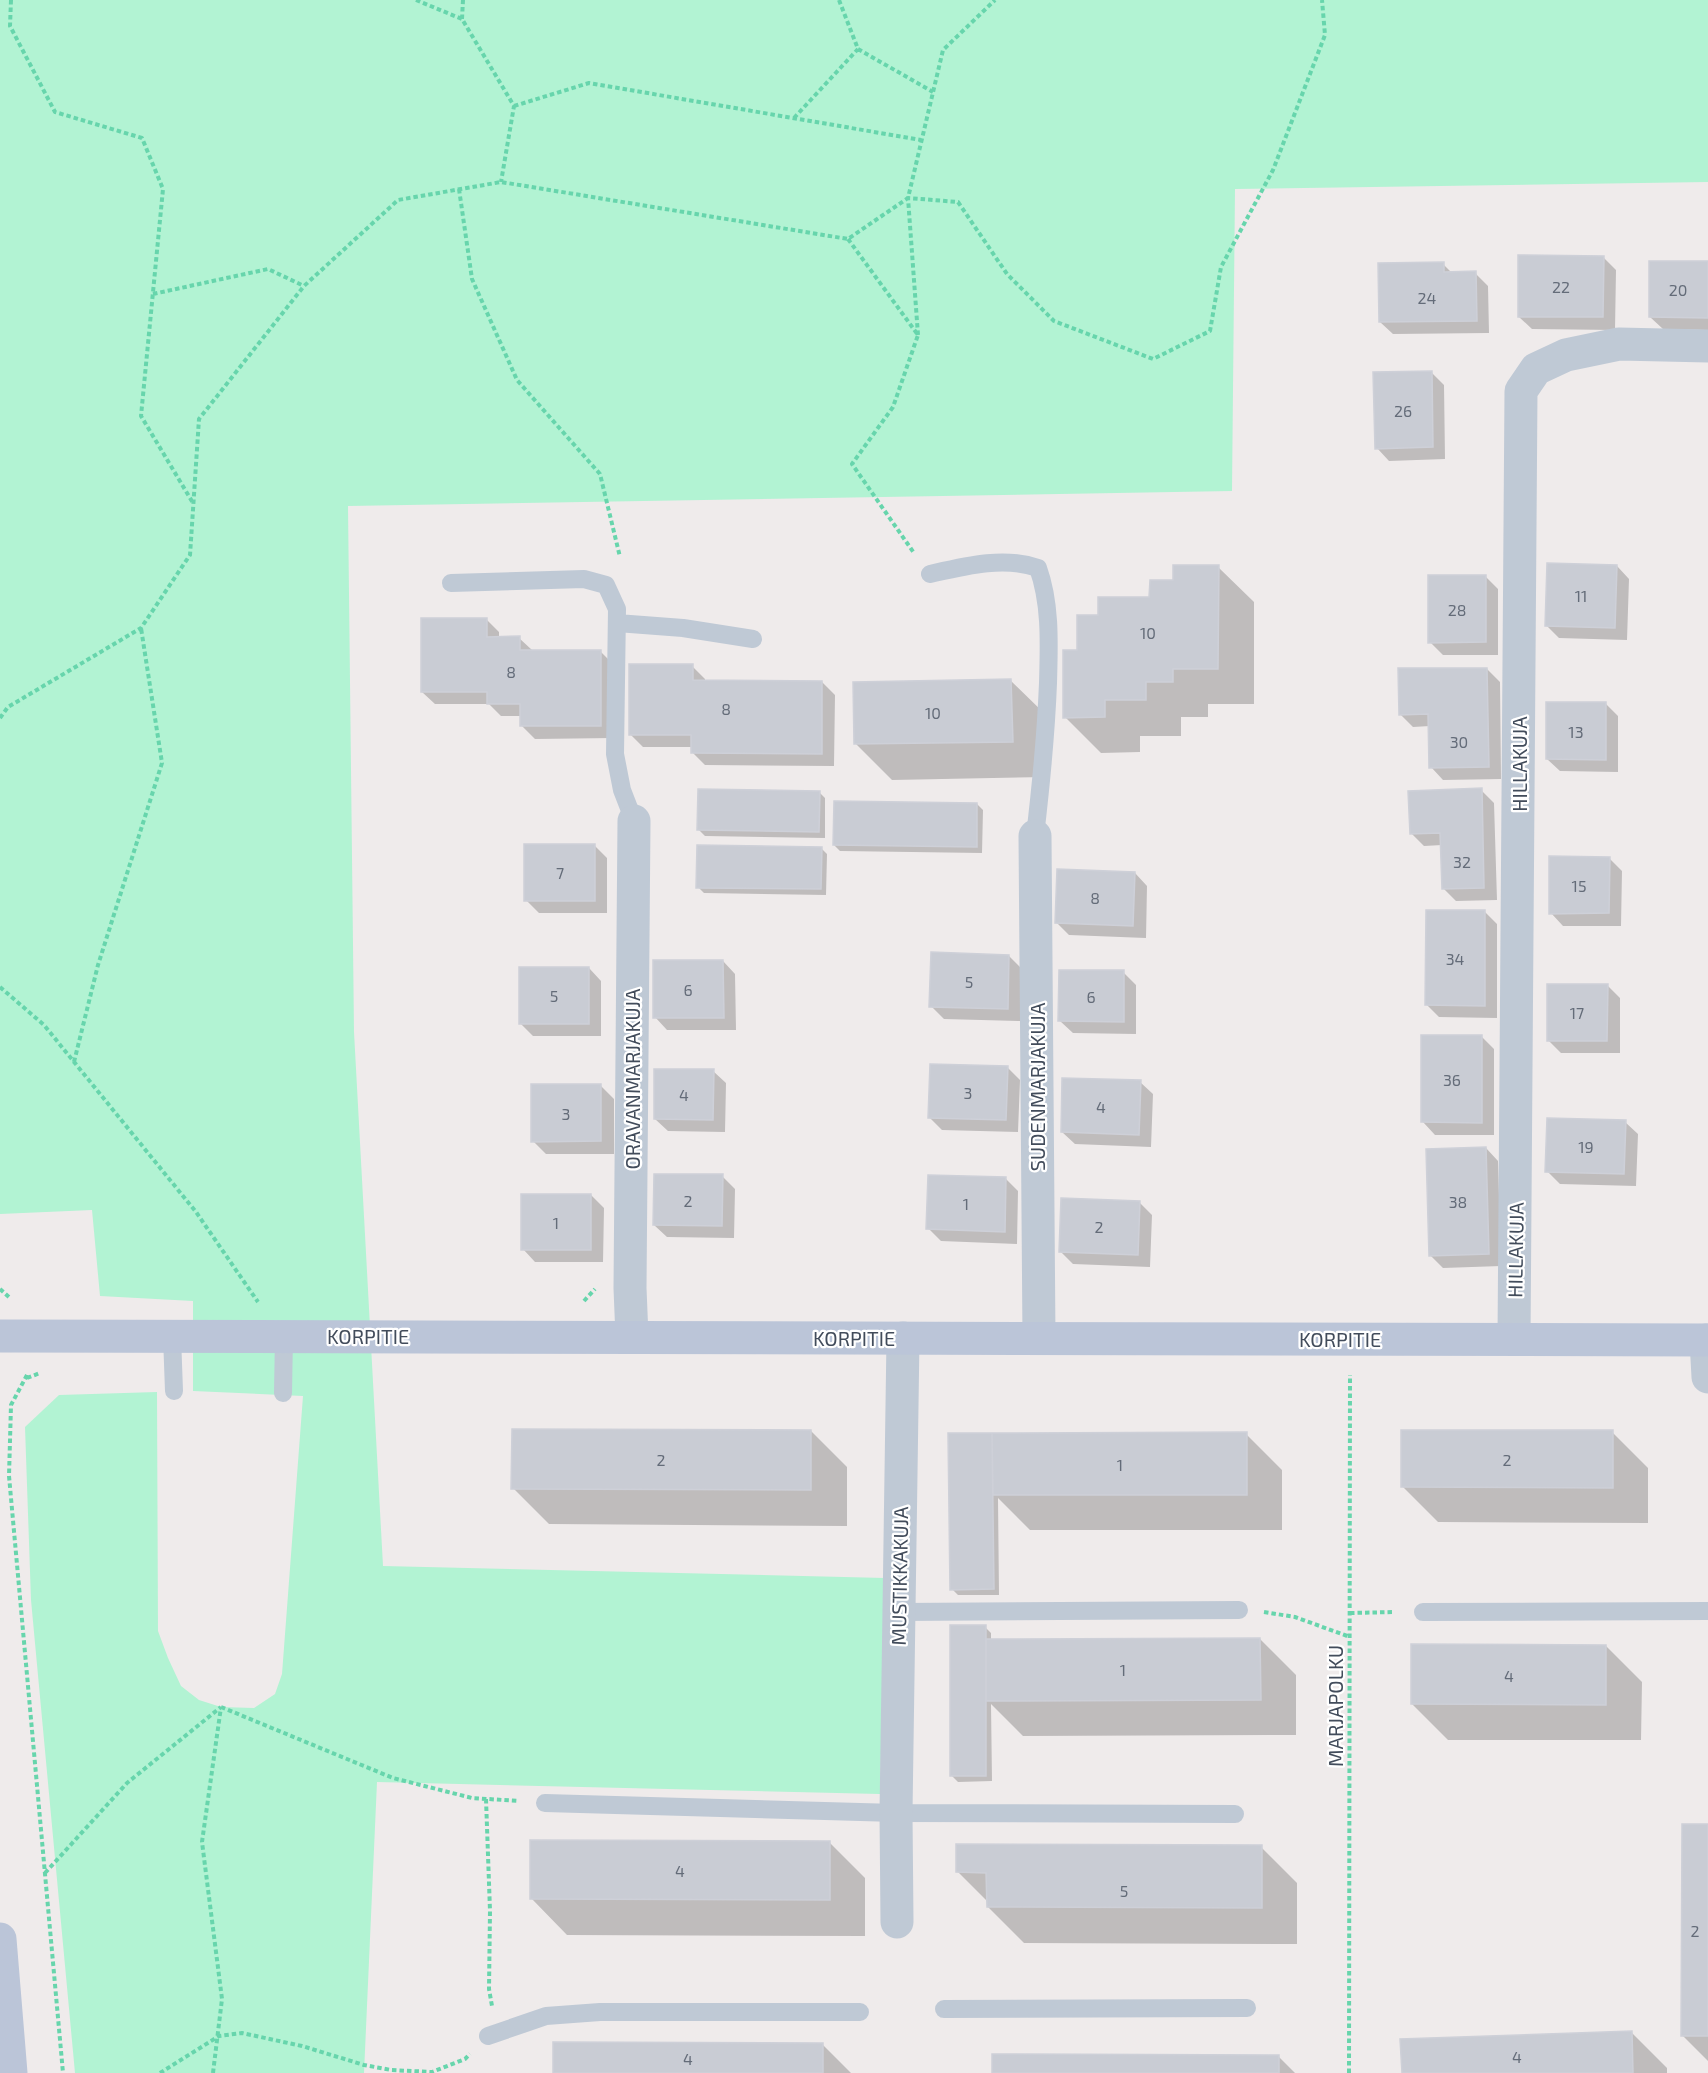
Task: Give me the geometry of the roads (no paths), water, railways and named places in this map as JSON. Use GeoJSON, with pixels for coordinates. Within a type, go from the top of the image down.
{"type":"FeatureCollection","features":[{"type":"Feature","properties":{"kind":"street","name":"HILLAKUJA"},"geometry":{"type":"LineString","coordinates":[[1514,1339],[1521,391],[1536,369],[1566,355],[1619,344],[1708,346]]}},
{"type":"Feature","properties":{"kind":"street","name":"ORAVANMARJAKUJA"},"geometry":{"type":"LineString","coordinates":[[632,1337],[630,1276],[634,821]]}},
{"type":"Feature","properties":{"kind":"street","name":"SUDENMARJAKUJA"},"geometry":{"type":"LineString","coordinates":[[1035,836],[1039,1338]]}},
{"type":"Feature","properties":{"kind":"street","name":"KORPITIE"},"geometry":{"type":"LineString","coordinates":[[12,1336],[1707,1340]]}},
{"type":"Feature","properties":{"kind":"street","name":"MUSTIKKAKUJA"},"geometry":{"type":"LineString","coordinates":[[897,1922],[896,1813],[903,1338]]}},
{"type":"Feature","properties":{"kind":"street"},"geometry":{"type":"LineString","coordinates":[[1707,1340],[1708,1377]]}},
{"type":"Feature","properties":{"kind":"street"},"geometry":{"type":"LineString","coordinates":[[0,1939],[11,2073]]}},
{"type":"Feature","properties":{"kind":"lane"},"geometry":{"type":"LineString","coordinates":[[930,574],[974,564],[1022,562],[1038,568],[1045,586],[1049,650],[1046,721],[1035,836]]}},
{"type":"Feature","properties":{"kind":"lane"},"geometry":{"type":"LineString","coordinates":[[451,583],[584,579],[606,585],[617,609],[615,754],[622,790],[634,821]]}},
{"type":"Feature","properties":{"kind":"lane"},"geometry":{"type":"LineString","coordinates":[[617,623],[683,628],[753,639]]}},
{"type":"Feature","properties":{"kind":"lane"},"geometry":{"type":"LineString","coordinates":[[172,1336],[174,1391]]}},
{"type":"Feature","properties":{"kind":"lane"},"geometry":{"type":"LineString","coordinates":[[283,1393],[284,1336]]}},
{"type":"Feature","properties":{"kind":"lane"},"geometry":{"type":"LineString","coordinates":[[899,1612],[1239,1610]]}},
{"type":"Feature","properties":{"kind":"lane"},"geometry":{"type":"LineString","coordinates":[[1423,1612],[1708,1611]]}},
{"type":"Feature","properties":{"kind":"lane"},"geometry":{"type":"LineString","coordinates":[[545,1803],[896,1813],[1235,1814]]}},
{"type":"Feature","properties":{"kind":"lane"},"geometry":{"type":"LineString","coordinates":[[944,2009],[1247,2008]]}},
{"type":"Feature","properties":{"kind":"lane"},"geometry":{"type":"LineString","coordinates":[[493,2035],[546,2016],[600,2012],[860,2012]]}}]}
